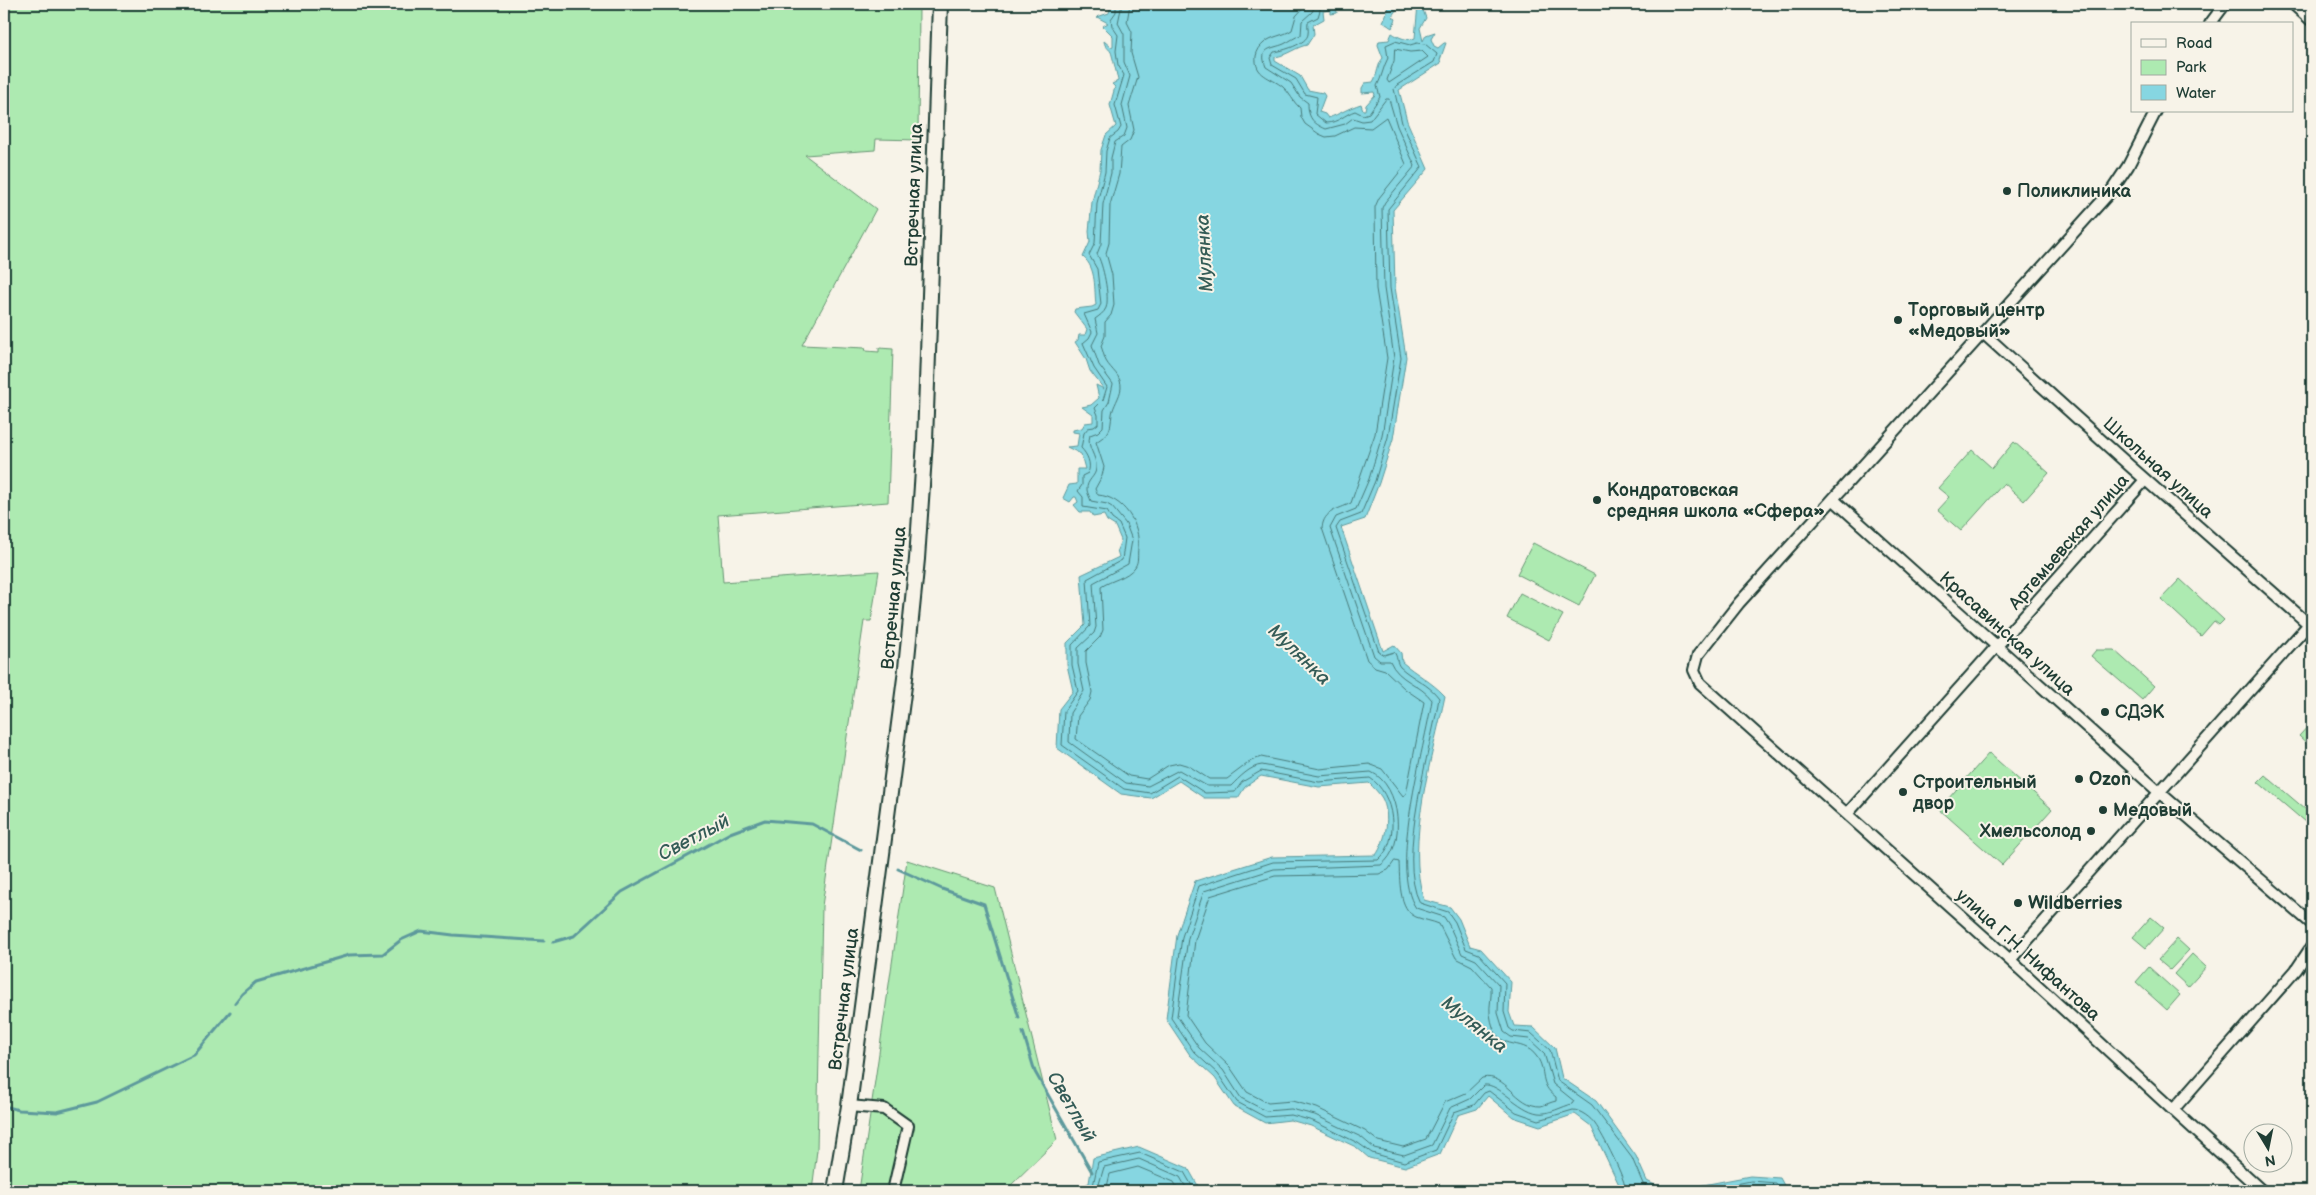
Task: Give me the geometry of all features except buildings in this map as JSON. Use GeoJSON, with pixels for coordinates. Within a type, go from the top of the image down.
{"type":"FeatureCollection","features":[{"type":"Feature","properties":{"kind":"main road","name":"Встречная улица"},"geometry":{"type":"LineString","coordinates":[[835,1191],[849,1106],[905,678],[917,559],[926,441],[940,4]]}},
{"type":"Feature","properties":{"kind":"street"},"geometry":{"type":"LineString","coordinates":[[2212,22],[2225,4]]}},
{"type":"Feature","properties":{"kind":"street"},"geometry":{"type":"LineString","coordinates":[[2293,4],[2312,21]]}},
{"type":"Feature","properties":{"kind":"street"},"geometry":{"type":"LineString","coordinates":[[1834,500],[1941,378],[2112,190],[2128,166],[2155,112]]}},
{"type":"Feature","properties":{"kind":"street","name":"Школьная улица"},"geometry":{"type":"LineString","coordinates":[[1983,332],[2310,625]]}},
{"type":"Feature","properties":{"kind":"street","name":"Артемьевская улица"},"geometry":{"type":"LineString","coordinates":[[1847,814],[2146,480]]}},
{"type":"Feature","properties":{"kind":"street","name":"Красавинская улица"},"geometry":{"type":"LineString","coordinates":[[1834,500],[2159,792],[2312,924]]}},
{"type":"Feature","properties":{"kind":"street","name":"улица Г.Н. Нифантова"},"geometry":{"type":"LineString","coordinates":[[1834,500],[1739,603],[1704,645],[1694,663],[1694,670],[1700,683],[2010,960],[2262,1191]]}},
{"type":"Feature","properties":{"kind":"street"},"geometry":{"type":"LineString","coordinates":[[2010,960],[2310,625]]}},
{"type":"Feature","properties":{"kind":"street"},"geometry":{"type":"LineString","coordinates":[[2173,1110],[2296,970],[2312,946]]}},
{"type":"Feature","properties":{"kind":"street"},"geometry":{"type":"LineString","coordinates":[[849,1106],[884,1110],[908,1126],[894,1191]]}},
{"type":"Feature","properties":{"kind":"green space"},"geometry":{"type":"Polygon","coordinates":[[[4,4],[919,4],[918,140],[876,139],[875,150],[805,155],[876,209],[802,345],[865,348],[866,351],[879,352],[879,348],[893,349],[888,502],[718,515],[723,582],[879,571],[871,621],[864,621],[822,906],[817,1150],[812,1191],[4,1191],[4,4]]]}},
{"type":"Feature","properties":{"kind":"green space"},"geometry":{"type":"Polygon","coordinates":[[[2014,442],[2049,473],[2024,501],[2004,483],[1961,531],[1937,510],[1949,497],[1938,488],[1972,450],[1992,468],[2014,442]]]}},
{"type":"Feature","properties":{"kind":"green space"},"geometry":{"type":"Polygon","coordinates":[[[1533,543],[1595,575],[1579,606],[1517,574],[1533,543]]]}},
{"type":"Feature","properties":{"kind":"green space"},"geometry":{"type":"Polygon","coordinates":[[[2180,579],[2224,620],[2219,625],[2214,621],[2201,636],[2161,599],[2180,579]]]}},
{"type":"Feature","properties":{"kind":"green space"},"geometry":{"type":"Polygon","coordinates":[[[1520,593],[1563,615],[1549,640],[1507,618],[1520,593]]]}},
{"type":"Feature","properties":{"kind":"green space"},"geometry":{"type":"Polygon","coordinates":[[[2096,650],[2114,650],[2154,686],[2142,700],[2091,656],[2096,650]]]}},
{"type":"Feature","properties":{"kind":"green space"},"geometry":{"type":"Polygon","coordinates":[[[2312,722],[2312,748],[2299,736],[2312,722]]]}},
{"type":"Feature","properties":{"kind":"green space"},"geometry":{"type":"Polygon","coordinates":[[[1989,753],[2052,809],[2002,865],[1939,809],[1989,753]]]}},
{"type":"Feature","properties":{"kind":"green space"},"geometry":{"type":"Polygon","coordinates":[[[2265,775],[2312,815],[2312,828],[2258,782],[2265,775]]]}},
{"type":"Feature","properties":{"kind":"green space"},"geometry":{"type":"Polygon","coordinates":[[[907,860],[995,888],[1057,1140],[1005,1191],[859,1191],[907,860]]]}},
{"type":"Feature","properties":{"kind":"green space"},"geometry":{"type":"Polygon","coordinates":[[[2151,917],[2164,928],[2146,948],[2133,937],[2151,917]]]}},
{"type":"Feature","properties":{"kind":"green space"},"geometry":{"type":"Polygon","coordinates":[[[2177,939],[2189,950],[2170,970],[2158,960],[2177,939]]]}},
{"type":"Feature","properties":{"kind":"green space"},"geometry":{"type":"Polygon","coordinates":[[[2192,954],[2206,967],[2188,987],[2174,974],[2192,954]]]}},
{"type":"Feature","properties":{"kind":"green space"},"geometry":{"type":"Polygon","coordinates":[[[2149,967],[2180,995],[2167,1010],[2136,982],[2149,967]]]}},
{"type":"Feature","properties":{"kind":"water","name":"Мулянка"},"geometry":{"type":"Polygon","coordinates":[[[1111,4],[1336,4],[1337,13],[1331,14],[1331,10],[1323,11],[1324,19],[1313,25],[1314,34],[1307,45],[1275,57],[1275,61],[1300,76],[1308,90],[1323,93],[1325,96],[1319,112],[1325,114],[1328,118],[1361,104],[1363,110],[1365,110],[1366,105],[1375,95],[1374,92],[1362,93],[1362,88],[1365,83],[1373,82],[1383,58],[1378,45],[1379,41],[1389,40],[1392,33],[1406,39],[1415,38],[1418,4],[1425,4],[1423,10],[1426,18],[1420,28],[1423,41],[1426,35],[1435,32],[1431,39],[1434,46],[1438,48],[1446,43],[1440,60],[1441,63],[1399,90],[1407,121],[1428,169],[1393,210],[1395,287],[1406,357],[1393,439],[1379,483],[1365,519],[1341,527],[1383,651],[1394,645],[1401,653],[1402,662],[1435,686],[1445,696],[1428,771],[1419,826],[1419,877],[1424,900],[1450,907],[1459,919],[1470,946],[1481,949],[1511,982],[1509,1012],[1514,1026],[1533,1027],[1555,1048],[1562,1078],[1596,1101],[1636,1156],[1647,1181],[1666,1191],[1622,1191],[1591,1126],[1575,1114],[1540,1126],[1513,1117],[1488,1096],[1477,1109],[1458,1115],[1440,1154],[1405,1167],[1369,1158],[1356,1147],[1311,1126],[1290,1120],[1265,1123],[1234,1106],[1215,1078],[1190,1055],[1166,1019],[1177,935],[1195,881],[1272,857],[1376,855],[1385,835],[1387,820],[1382,798],[1369,783],[1319,787],[1261,776],[1245,787],[1238,798],[1204,798],[1179,781],[1151,798],[1121,794],[1057,748],[1059,709],[1073,691],[1067,665],[1067,643],[1085,625],[1081,575],[1119,557],[1117,550],[1121,540],[1115,526],[1107,521],[1104,515],[1093,517],[1090,512],[1080,512],[1074,505],[1078,502],[1076,497],[1070,502],[1063,498],[1069,485],[1077,484],[1077,469],[1085,469],[1081,454],[1067,447],[1077,446],[1079,433],[1073,432],[1073,430],[1082,428],[1085,423],[1093,422],[1093,415],[1082,407],[1091,405],[1099,398],[1096,385],[1104,389],[1090,371],[1086,359],[1075,342],[1078,340],[1079,335],[1085,335],[1087,329],[1074,312],[1075,309],[1096,305],[1093,273],[1083,257],[1090,242],[1089,231],[1092,202],[1100,170],[1101,150],[1106,135],[1116,126],[1110,105],[1115,87],[1112,84],[1118,81],[1111,52],[1104,41],[1111,47],[1113,46],[1113,36],[1103,26],[1108,23],[1097,17],[1109,13],[1111,4]]]}},
{"type":"Feature","properties":{"kind":"water"},"geometry":{"type":"Polygon","coordinates":[[[1386,4],[1400,4],[1392,16],[1396,19],[1392,28],[1383,22],[1388,10],[1386,4]]]}},
{"type":"Feature","properties":{"kind":"water"},"geometry":{"type":"Polygon","coordinates":[[[1139,1147],[1188,1168],[1201,1191],[1070,1191],[1089,1183],[1093,1158],[1139,1147]]]}},
{"type":"Feature","properties":{"kind":"water"},"geometry":{"type":"Polygon","coordinates":[[[1750,1176],[1780,1178],[1787,1191],[1672,1191],[1750,1176]]]}},
{"type":"Feature","properties":{"kind":"waterway","name":"Светлый"},"geometry":{"type":"LineString","coordinates":[[553,942],[574,936],[622,892],[730,833],[765,820],[812,824],[861,850]]}},
{"type":"Feature","properties":{"kind":"waterway","name":"Светлый"},"geometry":{"type":"LineString","coordinates":[[898,869],[942,889],[984,904],[1019,1018]]}},
{"type":"Feature","properties":{"kind":"waterway"},"geometry":{"type":"LineString","coordinates":[[235,1003],[256,982],[349,955],[383,954],[401,940],[421,931],[544,941]]}},
{"type":"Feature","properties":{"kind":"waterway"},"geometry":{"type":"LineString","coordinates":[[4,1106],[19,1110],[57,1112],[97,1102],[194,1055],[230,1012]]}},
{"type":"Feature","properties":{"kind":"waterway","name":"Светлый"},"geometry":{"type":"LineString","coordinates":[[1023,1032],[1035,1072],[1092,1172]]}},
{"type":"Feature","properties":{"kind":"place","name":"Поликлиника"},"geometry":{"type":"Point","coordinates":[2007,191]}},
{"type":"Feature","properties":{"kind":"place","name":"Торговый центр «Медовый»"},"geometry":{"type":"Point","coordinates":[1898,320]}},
{"type":"Feature","properties":{"kind":"place","name":"Кондратовская средняя школа «Сфера»"},"geometry":{"type":"Point","coordinates":[1597,500]}},
{"type":"Feature","properties":{"kind":"place","name":"СДЭК"},"geometry":{"type":"Point","coordinates":[2105,712]}},
{"type":"Feature","properties":{"kind":"place","name":"Ozon"},"geometry":{"type":"Point","coordinates":[2079,779]}},
{"type":"Feature","properties":{"kind":"place","name":"Строительный двор"},"geometry":{"type":"Point","coordinates":[1903,792]}},
{"type":"Feature","properties":{"kind":"place","name":"Медовый"},"geometry":{"type":"Point","coordinates":[2103,810]}},
{"type":"Feature","properties":{"kind":"place","name":"Хмельсолод"},"geometry":{"type":"Point","coordinates":[2091,831]}},
{"type":"Feature","properties":{"kind":"place","name":"Wildberries"},"geometry":{"type":"Point","coordinates":[2018,903]}}]}
